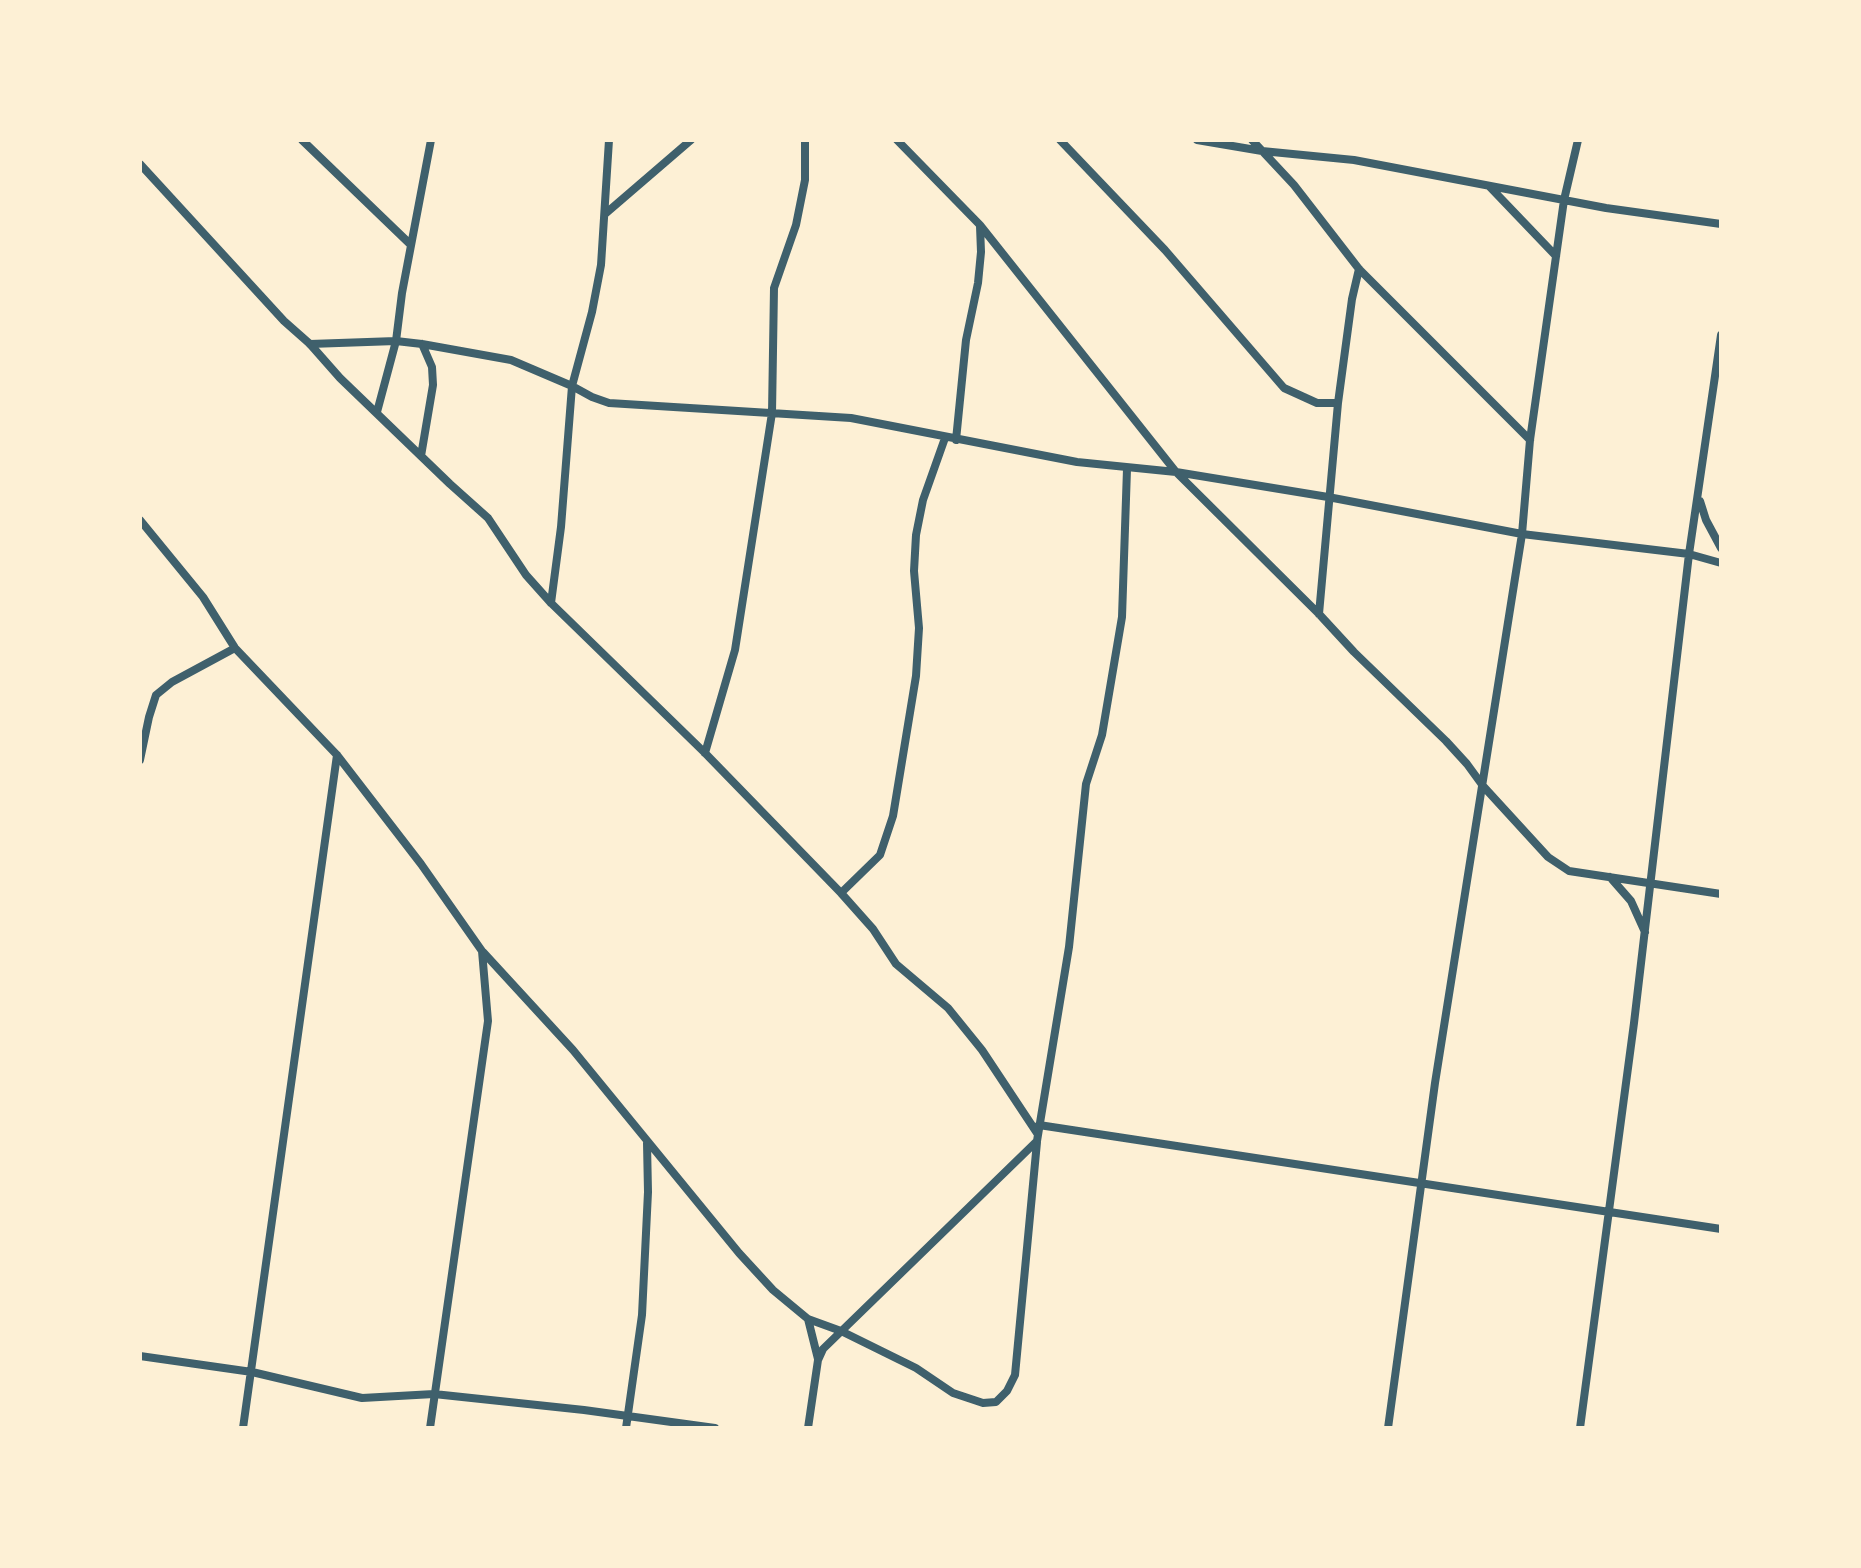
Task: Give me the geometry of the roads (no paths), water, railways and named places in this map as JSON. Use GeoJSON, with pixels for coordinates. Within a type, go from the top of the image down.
{"type":"FeatureCollection","features":[{"type":"Feature","properties":{"kind":"street"},"geometry":{"type":"LineString","coordinates":[[302,140],[410,244]]}},
{"type":"Feature","properties":{"kind":"street"},"geometry":{"type":"LineString","coordinates":[[377,412],[396,341],[410,244],[431,140]]}},
{"type":"Feature","properties":{"kind":"street"},"geometry":{"type":"LineString","coordinates":[[551,603],[561,527],[572,386],[601,265],[609,140]]}},
{"type":"Feature","properties":{"kind":"street"},"geometry":{"type":"LineString","coordinates":[[605,214],[691,140]]}},
{"type":"Feature","properties":{"kind":"street"},"geometry":{"type":"LineString","coordinates":[[705,753],[735,650],[772,413],[774,288],[796,225],[805,180],[805,140]]}},
{"type":"Feature","properties":{"kind":"street"},"geometry":{"type":"LineString","coordinates":[[897,140],[980,225],[1176,472],[1446,741],[1483,786],[1559,866],[1569,871],[1721,894]]}},
{"type":"Feature","properties":{"kind":"street"},"geometry":{"type":"LineString","coordinates":[[1060,140],[1165,250],[1284,388],[1317,403],[1338,403]]}},
{"type":"Feature","properties":{"kind":"street"},"geometry":{"type":"LineString","coordinates":[[1197,140],[1262,151],[1354,160],[1564,200],[1721,224]]}},
{"type":"Feature","properties":{"kind":"street"},"geometry":{"type":"LineString","coordinates":[[1252,140],[1294,185],[1359,269],[1530,440]]}},
{"type":"Feature","properties":{"kind":"street"},"geometry":{"type":"LineString","coordinates":[[1388,1428],[1421,1184],[1522,534],[1530,440],[1564,200],[1578,140]]}},
{"type":"Feature","properties":{"kind":"street"},"geometry":{"type":"LineString","coordinates":[[140,164],[340,378],[488,518],[526,575],[551,603],[705,753],[841,893],[873,929],[896,964],[948,1008],[969,1033],[1038,1133],[1421,1184],[1721,1229]]}},
{"type":"Feature","properties":{"kind":"street"},"geometry":{"type":"LineString","coordinates":[[1489,185],[1556,256]]}},
{"type":"Feature","properties":{"kind":"street"},"geometry":{"type":"LineString","coordinates":[[956,440],[966,340],[980,267],[980,225]]}},
{"type":"Feature","properties":{"kind":"street"},"geometry":{"type":"LineString","coordinates":[[1319,614],[1338,403],[1359,269]]}},
{"type":"Feature","properties":{"kind":"street"},"geometry":{"type":"LineString","coordinates":[[1580,1428],[1645,933],[1689,554],[1721,335]]}},
{"type":"Feature","properties":{"kind":"street"},"geometry":{"type":"LineString","coordinates":[[310,344],[396,341],[422,344],[511,360],[609,403],[851,418],[901,426],[945,438],[1127,469],[1176,472],[1522,534],[1689,554],[1721,563]]}},
{"type":"Feature","properties":{"kind":"street"},"geometry":{"type":"LineString","coordinates":[[421,456],[433,385],[432,367],[422,344]]}},
{"type":"Feature","properties":{"kind":"street"},"geometry":{"type":"LineString","coordinates":[[841,893],[880,855],[893,816],[916,676],[919,628],[914,571],[916,535],[923,500],[945,438]]}},
{"type":"Feature","properties":{"kind":"street"},"geometry":{"type":"LineString","coordinates":[[140,520],[203,597],[235,648],[337,755],[421,864],[482,951],[573,1050],[750,1267],[808,1319],[841,1331],[916,1368],[953,1393],[983,1403],[996,1402],[1007,1391],[1015,1375],[1038,1133],[1069,947],[1086,784],[1102,735],[1122,617],[1127,469]]}},
{"type":"Feature","properties":{"kind":"street"},"geometry":{"type":"LineString","coordinates":[[1699,496],[1706,520],[1721,548]]}},
{"type":"Feature","properties":{"kind":"street"},"geometry":{"type":"LineString","coordinates":[[140,760],[156,695],[172,682],[235,648]]}},
{"type":"Feature","properties":{"kind":"street"},"geometry":{"type":"LineString","coordinates":[[243,1428],[337,755]]}},
{"type":"Feature","properties":{"kind":"street"},"geometry":{"type":"LineString","coordinates":[[1610,877],[1631,901],[1645,933]]}},
{"type":"Feature","properties":{"kind":"street"},"geometry":{"type":"LineString","coordinates":[[430,1428],[488,1021],[482,951]]}},
{"type":"Feature","properties":{"kind":"street"},"geometry":{"type":"LineString","coordinates":[[808,1428],[818,1360],[823,1349],[1038,1133]]}},
{"type":"Feature","properties":{"kind":"street"},"geometry":{"type":"LineString","coordinates":[[626,1428],[642,1315],[648,1192],[647,1143]]}},
{"type":"Feature","properties":{"kind":"street"},"geometry":{"type":"LineString","coordinates":[[808,1319],[818,1360]]}},
{"type":"Feature","properties":{"kind":"street"},"geometry":{"type":"LineString","coordinates":[[140,1356],[252,1372],[362,1398],[434,1394],[715,1428]]}}]}
